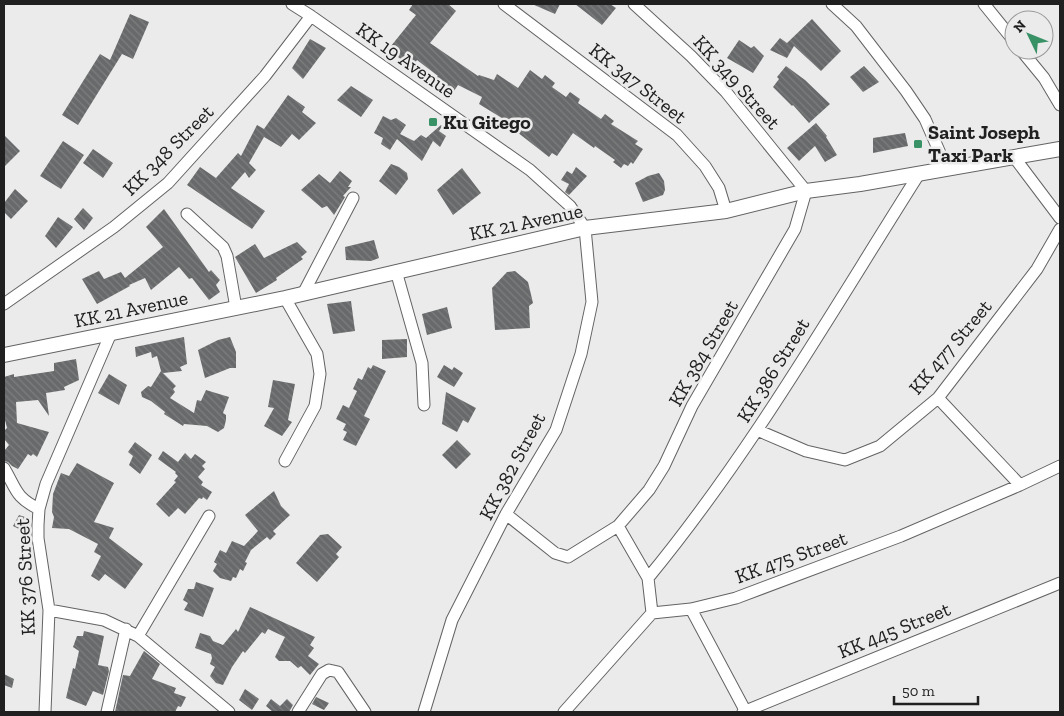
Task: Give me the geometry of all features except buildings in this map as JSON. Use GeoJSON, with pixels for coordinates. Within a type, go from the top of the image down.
{"type":"FeatureCollection","features":[{"type":"Feature","properties":{"kind":"main road","name":"KK 21 Avenue"},"geometry":{"type":"LineString","coordinates":[[4,355],[285,298],[304,292],[585,228],[726,211],[806,191],[919,174],[1060,149]]}},
{"type":"Feature","properties":{"kind":"street","name":"KK 19 Avenue"},"geometry":{"type":"LineString","coordinates":[[292,4],[530,170],[570,206],[585,228]]}},
{"type":"Feature","properties":{"kind":"street","name":"KK 347 Street"},"geometry":{"type":"LineString","coordinates":[[504,4],[677,135],[719,188],[726,211]]}},
{"type":"Feature","properties":{"kind":"street","name":"KK 349 Street"},"geometry":{"type":"LineString","coordinates":[[634,4],[691,56],[726,92],[806,191]]}},
{"type":"Feature","properties":{"kind":"street"},"geometry":{"type":"LineString","coordinates":[[832,4],[856,26],[906,91],[924,118],[947,169]]}},
{"type":"Feature","properties":{"kind":"street"},"geometry":{"type":"LineString","coordinates":[[984,4],[1004,29]]}},
{"type":"Feature","properties":{"kind":"street","name":"KK 348 Street"},"geometry":{"type":"LineString","coordinates":[[4,304],[114,227],[168,183],[265,76],[311,16]]}},
{"type":"Feature","properties":{"kind":"street"},"geometry":{"type":"LineString","coordinates":[[1029,60],[1044,78],[1060,104]]}},
{"type":"Feature","properties":{"kind":"street"},"geometry":{"type":"LineString","coordinates":[[1014,157],[1060,218]]}},
{"type":"Feature","properties":{"kind":"street","name":"KK 386 Street"},"geometry":{"type":"LineString","coordinates":[[648,578],[686,533],[757,430],[919,174]]}},
{"type":"Feature","properties":{"kind":"street","name":"KK 384 Street"},"geometry":{"type":"LineString","coordinates":[[506,514],[555,553],[568,557],[618,526],[649,490],[664,466],[692,406],[795,229],[806,191]]}},
{"type":"Feature","properties":{"kind":"street"},"geometry":{"type":"LineString","coordinates":[[304,292],[353,198]]}},
{"type":"Feature","properties":{"kind":"street"},"geometry":{"type":"LineString","coordinates":[[187,214],[223,247],[227,256],[236,308]]}},
{"type":"Feature","properties":{"kind":"street","name":"KK 382 Street"},"geometry":{"type":"LineString","coordinates":[[424,712],[452,620],[506,514],[556,430],[581,354],[592,302],[585,228]]}},
{"type":"Feature","properties":{"kind":"street","name":"KK 477 Street"},"geometry":{"type":"LineString","coordinates":[[757,430],[806,452],[845,460],[880,446],[938,398],[1038,269],[1060,229]]}},
{"type":"Feature","properties":{"kind":"street"},"geometry":{"type":"LineString","coordinates":[[396,271],[422,363],[424,406]]}},
{"type":"Feature","properties":{"kind":"street"},"geometry":{"type":"LineString","coordinates":[[285,298],[317,354],[320,374],[315,406],[285,461]]}},
{"type":"Feature","properties":{"kind":"street","name":"KK 376 Street"},"geometry":{"type":"LineString","coordinates":[[45,712],[49,610],[38,538],[40,509],[46,484],[111,333]]}},
{"type":"Feature","properties":{"kind":"street"},"geometry":{"type":"LineString","coordinates":[[938,398],[1020,485]]}},
{"type":"Feature","properties":{"kind":"street","name":"KK 475 Street"},"geometry":{"type":"LineString","coordinates":[[652,613],[691,609],[736,598],[892,539],[1060,466]]}},
{"type":"Feature","properties":{"kind":"street"},"geometry":{"type":"LineString","coordinates":[[4,468],[20,497],[27,503],[40,509]]}},
{"type":"Feature","properties":{"kind":"street"},"geometry":{"type":"LineString","coordinates":[[138,636],[209,516]]}},
{"type":"Feature","properties":{"kind":"street"},"geometry":{"type":"LineString","coordinates":[[564,712],[652,613],[648,578],[618,526]]}},
{"type":"Feature","properties":{"kind":"street","name":"KK 445 Street"},"geometry":{"type":"LineString","coordinates":[[744,712],[1060,583]]}},
{"type":"Feature","properties":{"kind":"street"},"geometry":{"type":"LineString","coordinates":[[691,609],[744,712]]}},
{"type":"Feature","properties":{"kind":"street"},"geometry":{"type":"LineString","coordinates":[[49,610],[104,620],[126,629],[138,636],[229,712]]}},
{"type":"Feature","properties":{"kind":"street"},"geometry":{"type":"LineString","coordinates":[[106,712],[126,629]]}},
{"type":"Feature","properties":{"kind":"street"},"geometry":{"type":"LineString","coordinates":[[298,712],[322,674],[329,670],[338,672],[365,712]]}},
{"type":"Feature","properties":{"kind":"place","name":"Ku Gitego"},"geometry":{"type":"Point","coordinates":[433,122]}},
{"type":"Feature","properties":{"kind":"place","name":"Saint Joseph Taxi Park"},"geometry":{"type":"Point","coordinates":[918,144]}}]}
